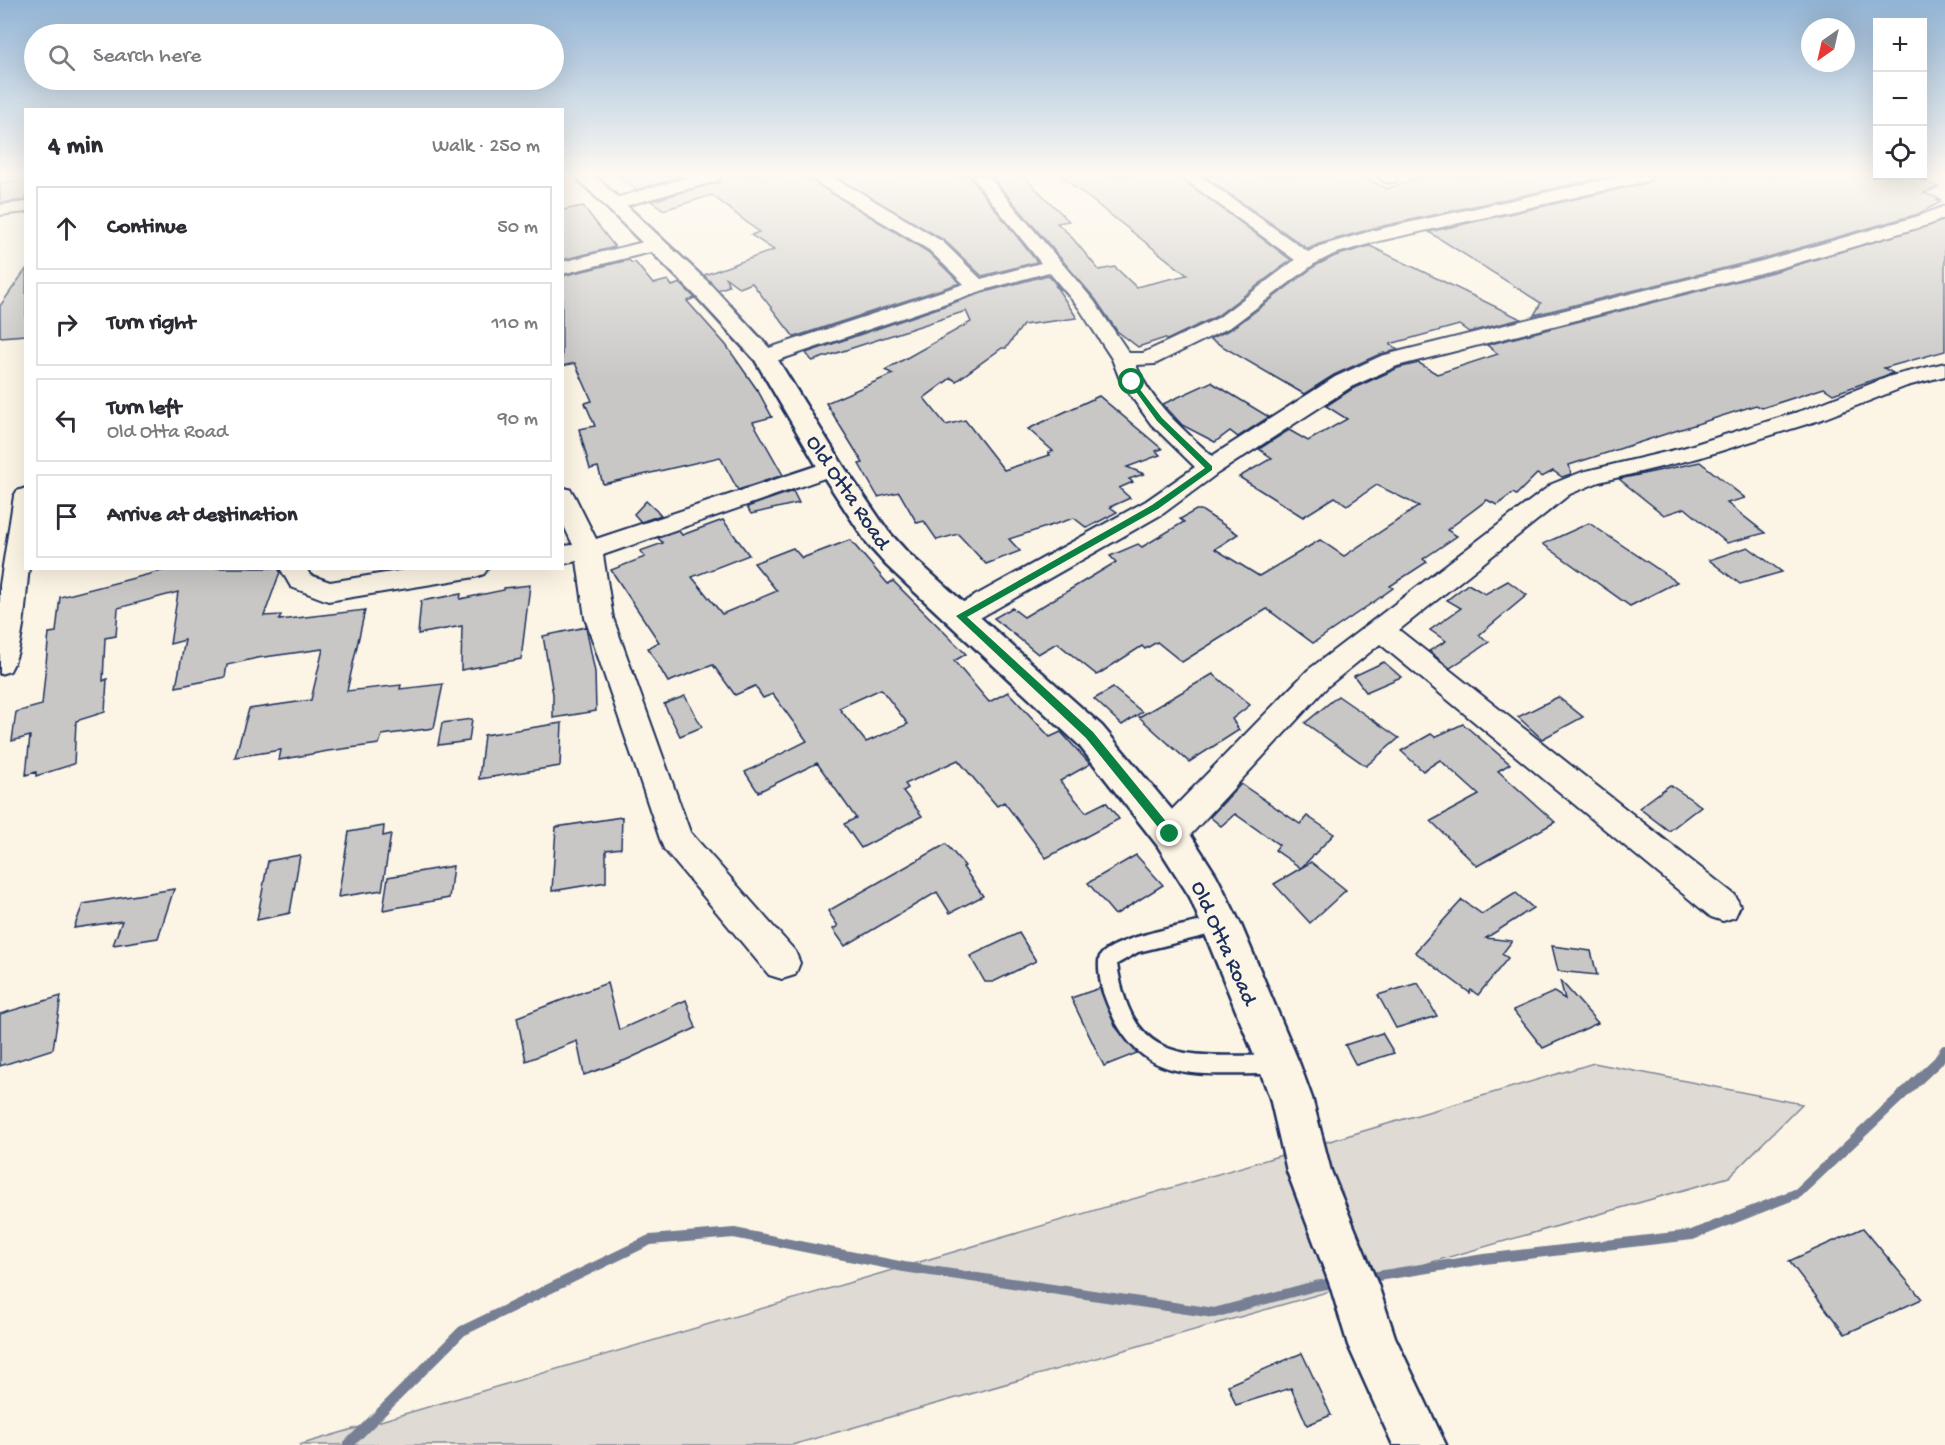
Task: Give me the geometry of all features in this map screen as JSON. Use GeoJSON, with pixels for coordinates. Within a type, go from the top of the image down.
{"type":"FeatureCollection","features":[{"type":"Feature","properties":{"kind":"street"},"geometry":{"type":"LineString","coordinates":[[932,243],[977,286]]}},
{"type":"Feature","properties":{"kind":"street"},"geometry":{"type":"LineString","coordinates":[[1036,243],[1087,305],[1123,359],[1132,382],[1159,419],[1210,468]]}},
{"type":"Feature","properties":{"kind":"street"},"geometry":{"type":"LineString","coordinates":[[1284,243],[1307,260]]}},
{"type":"Feature","properties":{"kind":"street"},"geometry":{"type":"LineString","coordinates":[[1123,359],[1147,359],[1225,322],[1307,260],[1327,250],[1350,243]]}},
{"type":"Feature","properties":{"kind":"street"},"geometry":{"type":"LineString","coordinates":[[961,616],[1155,507],[1210,468],[1343,382],[1389,361],[1769,265],[1844,243]]}},
{"type":"Feature","properties":{"kind":"street"},"geometry":{"type":"LineString","coordinates":[[564,268],[656,245]]}},
{"type":"Feature","properties":{"kind":"street","name":"Old Otta Road"},"geometry":{"type":"LineString","coordinates":[[656,245],[702,289],[765,357],[831,468],[878,538],[897,559],[1090,735],[1170,834],[1203,886],[1222,925],[1291,1098],[1309,1171],[1354,1285],[1373,1345],[1420,1445]]}},
{"type":"Feature","properties":{"kind":"street"},"geometry":{"type":"LineString","coordinates":[[765,357],[977,286],[1054,265]]}},
{"type":"Feature","properties":{"kind":"street"},"geometry":{"type":"LineString","coordinates":[[1170,834],[1318,678],[1561,489],[1574,483],[1690,453],[1812,415],[1899,381],[1945,369]]}},
{"type":"Feature","properties":{"kind":"street"},"geometry":{"type":"LineString","coordinates":[[576,553],[831,468]]}},
{"type":"Feature","properties":{"kind":"street"},"geometry":{"type":"LineString","coordinates":[[564,503],[576,553],[676,839],[782,963]]}},
{"type":"Feature","properties":{"kind":"street"},"geometry":{"type":"LineString","coordinates":[[0,664],[24,510]]}},
{"type":"Feature","properties":{"kind":"street"},"geometry":{"type":"LineString","coordinates":[[294,570],[300,581],[328,592],[463,570]]}},
{"type":"Feature","properties":{"kind":"street"},"geometry":{"type":"LineString","coordinates":[[1381,630],[1723,906]]}},
{"type":"Feature","properties":{"kind":"lane"},"geometry":{"type":"LineString","coordinates":[[1222,925],[1134,945],[1107,960],[1112,993],[1136,1039],[1157,1056],[1183,1063],[1279,1065]]}},
{"type":"Feature","properties":{"kind":"shaded area"},"geometry":{"type":"Polygon","coordinates":[[[1594,1063],[1802,1104],[1729,1177],[792,1445],[299,1445],[1594,1063]]]}},
{"type":"Feature","properties":{"kind":"building"},"geometry":{"type":"Polygon","coordinates":[[[564,243],[612,243],[615,247],[564,260],[564,243]]]}},
{"type":"Feature","properties":{"kind":"building"},"geometry":{"type":"Polygon","coordinates":[[[764,243],[914,243],[928,252],[960,283],[794,337],[752,283],[740,288],[726,278],[729,286],[718,290],[704,275],[774,250],[764,243]]]}},
{"type":"Feature","properties":{"kind":"building"},"geometry":{"type":"Polygon","coordinates":[[[948,243],[1022,243],[1037,262],[982,276],[948,243]]]}},
{"type":"Feature","properties":{"kind":"building"},"geometry":{"type":"Polygon","coordinates":[[[1048,243],[1077,243],[1099,270],[1115,267],[1136,287],[1187,275],[1147,243],[1269,243],[1291,260],[1217,316],[1167,340],[1165,338],[1138,347],[1117,331],[1096,300],[1048,243]]]}},
{"type":"Feature","properties":{"kind":"building"},"geometry":{"type":"Polygon","coordinates":[[[1300,243],[1321,243],[1319,244],[1308,249],[1300,243]]]}},
{"type":"Feature","properties":{"kind":"building"},"geometry":{"type":"Polygon","coordinates":[[[1447,243],[1815,243],[1761,259],[1534,315],[1541,303],[1447,243]]]}},
{"type":"Feature","properties":{"kind":"building"},"geometry":{"type":"Polygon","coordinates":[[[1869,243],[1945,243],[1945,351],[1884,368],[1893,373],[1833,394],[1824,388],[1762,408],[1756,405],[1569,465],[1571,474],[1562,477],[1553,471],[1542,477],[1537,474],[1516,495],[1513,493],[1497,505],[1487,500],[1447,530],[1457,536],[1423,559],[1427,562],[1390,586],[1393,588],[1313,643],[1267,609],[1182,662],[1157,642],[1145,649],[1142,646],[1097,675],[1057,643],[1038,654],[994,618],[1012,608],[1024,617],[1116,562],[1110,556],[1138,544],[1142,547],[1184,522],[1180,519],[1196,510],[1201,510],[1238,534],[1215,549],[1259,576],[1320,540],[1344,556],[1419,506],[1377,485],[1347,505],[1335,497],[1303,517],[1239,477],[1272,458],[1259,449],[1289,430],[1308,441],[1347,419],[1326,406],[1352,389],[1398,368],[1419,363],[1437,374],[1498,354],[1487,345],[1777,271],[1869,243]]]}},
{"type":"Feature","properties":{"kind":"building"},"geometry":{"type":"Polygon","coordinates":[[[1370,246],[1521,319],[1469,332],[1459,325],[1390,344],[1398,350],[1380,354],[1334,375],[1304,394],[1210,339],[1233,328],[1315,266],[1335,256],[1370,246]]]}},
{"type":"Feature","properties":{"kind":"building"},"geometry":{"type":"Polygon","coordinates":[[[629,260],[632,263],[635,262],[653,284],[668,280],[672,286],[680,283],[695,298],[687,301],[726,345],[758,391],[772,417],[753,422],[783,475],[738,490],[720,457],[603,484],[598,467],[590,469],[579,429],[595,426],[585,403],[592,401],[575,363],[564,366],[564,276],[629,260]]]}},
{"type":"Feature","properties":{"kind":"building"},"geometry":{"type":"Polygon","coordinates":[[[24,272],[24,335],[0,337],[0,306],[24,272]]]}},
{"type":"Feature","properties":{"kind":"building"},"geometry":{"type":"Polygon","coordinates":[[[1048,275],[1061,290],[1055,285],[1077,318],[1023,325],[1006,348],[1002,348],[956,381],[951,378],[924,398],[946,425],[965,420],[1004,470],[1050,455],[1048,453],[1053,451],[1028,429],[1099,396],[1162,449],[1156,451],[1160,455],[1127,467],[1144,474],[1129,479],[1133,482],[1119,488],[1130,498],[1110,507],[1117,512],[1087,528],[1074,518],[1009,539],[1020,551],[986,564],[958,534],[937,540],[924,521],[917,523],[899,492],[878,497],[859,464],[863,463],[826,403],[893,374],[885,370],[971,322],[966,311],[812,361],[806,353],[985,292],[1048,275]]]}},
{"type":"Feature","properties":{"kind":"building"},"geometry":{"type":"Polygon","coordinates":[[[1211,382],[1269,417],[1238,437],[1230,431],[1215,442],[1182,425],[1163,404],[1211,382]]]}},
{"type":"Feature","properties":{"kind":"building"},"geometry":{"type":"Polygon","coordinates":[[[1700,462],[1745,498],[1727,503],[1765,533],[1727,543],[1685,508],[1664,515],[1619,479],[1700,462]]]}},
{"type":"Feature","properties":{"kind":"building"},"geometry":{"type":"Polygon","coordinates":[[[793,491],[799,503],[751,514],[747,507],[793,491]]]}},
{"type":"Feature","properties":{"kind":"building"},"geometry":{"type":"Polygon","coordinates":[[[646,501],[661,515],[641,522],[634,514],[646,501]]]}},
{"type":"Feature","properties":{"kind":"building"},"geometry":{"type":"Polygon","coordinates":[[[723,520],[749,555],[692,577],[722,614],[777,591],[754,563],[793,548],[802,558],[850,540],[888,584],[893,581],[966,654],[954,661],[989,702],[1008,692],[1050,737],[1061,732],[1090,764],[1060,781],[1086,812],[1106,802],[1119,819],[1046,858],[1004,802],[997,806],[958,760],[905,784],[908,788],[903,791],[922,816],[861,848],[844,824],[856,818],[817,763],[758,792],[745,772],[807,741],[773,694],[763,698],[755,686],[735,695],[713,665],[668,682],[648,648],[659,642],[611,570],[645,557],[640,551],[663,543],[658,538],[679,531],[682,535],[723,520]],[[881,689],[839,708],[866,742],[908,724],[881,689]]]}},
{"type":"Feature","properties":{"kind":"building"},"geometry":{"type":"Polygon","coordinates":[[[1589,523],[1677,582],[1630,606],[1543,544],[1589,523]]]}},
{"type":"Feature","properties":{"kind":"building"},"geometry":{"type":"Polygon","coordinates":[[[1748,547],[1782,572],[1740,584],[1709,560],[1748,547]]]}},
{"type":"Feature","properties":{"kind":"building"},"geometry":{"type":"Polygon","coordinates":[[[165,570],[279,570],[264,616],[281,615],[279,620],[365,610],[347,691],[401,685],[400,689],[443,684],[434,728],[382,735],[379,744],[279,760],[281,750],[235,757],[249,709],[311,700],[323,649],[257,658],[227,665],[225,677],[176,687],[185,640],[170,644],[178,592],[118,608],[116,636],[105,638],[103,681],[107,679],[105,712],[76,721],[74,764],[36,776],[36,772],[26,775],[30,736],[12,741],[16,712],[42,705],[49,633],[56,632],[60,597],[165,570]]]}},
{"type":"Feature","properties":{"kind":"building"},"geometry":{"type":"Polygon","coordinates":[[[1508,581],[1527,595],[1479,635],[1489,642],[1450,668],[1429,651],[1446,641],[1430,630],[1461,608],[1447,600],[1468,584],[1485,594],[1508,581]]]}},
{"type":"Feature","properties":{"kind":"building"},"geometry":{"type":"Polygon","coordinates":[[[530,585],[521,659],[461,670],[462,626],[418,634],[421,601],[461,594],[460,599],[504,590],[504,588],[530,585]]]}},
{"type":"Feature","properties":{"kind":"building"},"geometry":{"type":"Polygon","coordinates":[[[586,627],[595,672],[596,711],[553,718],[553,694],[543,636],[586,627]]]}},
{"type":"Feature","properties":{"kind":"building"},"geometry":{"type":"Polygon","coordinates":[[[1384,662],[1401,677],[1366,692],[1354,676],[1384,662]]]}},
{"type":"Feature","properties":{"kind":"building"},"geometry":{"type":"Polygon","coordinates":[[[1213,674],[1250,705],[1232,719],[1239,730],[1189,762],[1139,717],[1213,674]]]}},
{"type":"Feature","properties":{"kind":"building"},"geometry":{"type":"Polygon","coordinates":[[[1113,688],[1142,712],[1122,725],[1094,699],[1113,688]]]}},
{"type":"Feature","properties":{"kind":"building"},"geometry":{"type":"Polygon","coordinates":[[[685,696],[702,727],[680,736],[664,704],[685,696]]]}},
{"type":"Feature","properties":{"kind":"building"},"geometry":{"type":"Polygon","coordinates":[[[1338,696],[1399,738],[1366,766],[1305,723],[1338,696]]]}},
{"type":"Feature","properties":{"kind":"building"},"geometry":{"type":"Polygon","coordinates":[[[1558,697],[1583,717],[1542,739],[1518,717],[1558,697]]]}},
{"type":"Feature","properties":{"kind":"building"},"geometry":{"type":"Polygon","coordinates":[[[472,719],[469,741],[438,745],[442,723],[472,719]]]}},
{"type":"Feature","properties":{"kind":"building"},"geometry":{"type":"Polygon","coordinates":[[[562,723],[560,766],[479,779],[484,735],[562,723]]]}},
{"type":"Feature","properties":{"kind":"building"},"geometry":{"type":"Polygon","coordinates":[[[1463,724],[1510,764],[1498,771],[1555,822],[1477,866],[1431,821],[1479,795],[1440,760],[1423,771],[1401,751],[1431,734],[1435,737],[1463,724]]]}},
{"type":"Feature","properties":{"kind":"building"},"geometry":{"type":"Polygon","coordinates":[[[1241,784],[1300,824],[1307,816],[1334,834],[1301,868],[1275,850],[1279,845],[1235,814],[1221,826],[1210,817],[1241,784]]]}},
{"type":"Feature","properties":{"kind":"building"},"geometry":{"type":"Polygon","coordinates":[[[1670,785],[1701,806],[1669,831],[1639,808],[1670,785]]]}},
{"type":"Feature","properties":{"kind":"building"},"geometry":{"type":"Polygon","coordinates":[[[622,817],[621,848],[606,850],[606,882],[552,891],[556,827],[622,817]]]}},
{"type":"Feature","properties":{"kind":"building"},"geometry":{"type":"Polygon","coordinates":[[[384,826],[383,836],[391,834],[382,890],[338,897],[349,832],[384,826]]]}},
{"type":"Feature","properties":{"kind":"building"},"geometry":{"type":"Polygon","coordinates":[[[946,844],[965,866],[963,867],[983,896],[950,913],[937,892],[845,946],[833,929],[838,926],[828,911],[946,844]]]}},
{"type":"Feature","properties":{"kind":"building"},"geometry":{"type":"Polygon","coordinates":[[[300,855],[290,913],[257,920],[268,861],[300,855]]]}},
{"type":"Feature","properties":{"kind":"building"},"geometry":{"type":"Polygon","coordinates":[[[1136,855],[1163,885],[1115,915],[1088,883],[1136,855]]]}},
{"type":"Feature","properties":{"kind":"building"},"geometry":{"type":"Polygon","coordinates":[[[1311,862],[1346,890],[1310,923],[1274,884],[1311,862]]]}},
{"type":"Feature","properties":{"kind":"building"},"geometry":{"type":"Polygon","coordinates":[[[453,866],[449,898],[383,910],[388,877],[453,866]]]}},
{"type":"Feature","properties":{"kind":"building"},"geometry":{"type":"Polygon","coordinates":[[[174,889],[158,938],[113,945],[122,921],[74,928],[83,904],[174,889]]]}},
{"type":"Feature","properties":{"kind":"building"},"geometry":{"type":"Polygon","coordinates":[[[1516,893],[1533,908],[1486,938],[1512,941],[1502,954],[1508,958],[1478,995],[1471,990],[1470,993],[1415,952],[1462,900],[1482,914],[1516,893]]]}},
{"type":"Feature","properties":{"kind":"building"},"geometry":{"type":"Polygon","coordinates":[[[1019,933],[1036,961],[993,982],[985,982],[970,956],[1019,933]]]}},
{"type":"Feature","properties":{"kind":"building"},"geometry":{"type":"Polygon","coordinates":[[[1552,946],[1591,951],[1597,975],[1558,971],[1552,946]]]}},
{"type":"Feature","properties":{"kind":"building"},"geometry":{"type":"Polygon","coordinates":[[[1560,980],[1598,1023],[1543,1048],[1513,1010],[1554,992],[1565,999],[1560,980]]]}},
{"type":"Feature","properties":{"kind":"building"},"geometry":{"type":"Polygon","coordinates":[[[607,983],[619,1030],[686,1000],[696,1028],[626,1060],[584,1075],[577,1041],[526,1061],[517,1017],[607,983]]]}},
{"type":"Feature","properties":{"kind":"building"},"geometry":{"type":"Polygon","coordinates":[[[1418,983],[1437,1016],[1396,1028],[1378,995],[1418,983]]]}},
{"type":"Feature","properties":{"kind":"building"},"geometry":{"type":"Polygon","coordinates":[[[1100,988],[1115,1026],[1137,1053],[1104,1066],[1071,998],[1100,988]]]}},
{"type":"Feature","properties":{"kind":"building"},"geometry":{"type":"Polygon","coordinates":[[[61,996],[53,1049],[0,1066],[0,1014],[61,996]]]}},
{"type":"Feature","properties":{"kind":"building"},"geometry":{"type":"Polygon","coordinates":[[[1382,1033],[1394,1053],[1356,1065],[1345,1045],[1382,1033]]]}},
{"type":"Feature","properties":{"kind":"building"},"geometry":{"type":"Polygon","coordinates":[[[1863,1228],[1922,1299],[1845,1334],[1789,1261],[1863,1228]]]}},
{"type":"Feature","properties":{"kind":"building"},"geometry":{"type":"Polygon","coordinates":[[[1302,1353],[1331,1415],[1307,1425],[1291,1388],[1236,1405],[1228,1385],[1302,1353]]]}},
{"type":"Feature","properties":{"kind":"waterway"},"geometry":{"type":"LineString","coordinates":[[1365,1278],[1484,1259],[1692,1235],[1798,1193],[1938,1061],[1945,1050]]}},
{"type":"Feature","properties":{"kind":"waterway"},"geometry":{"type":"LineString","coordinates":[[348,1445],[462,1331],[650,1240],[734,1233],[904,1267],[1214,1313],[1315,1286],[1339,1282]]}},
{"type":"Feature","properties":{"kind":"route"},"geometry":{"type":"LineString","coordinates":[[1132,382],[1159,419],[1210,468],[1155,507],[961,616],[1090,735],[1170,834]]}}]}
